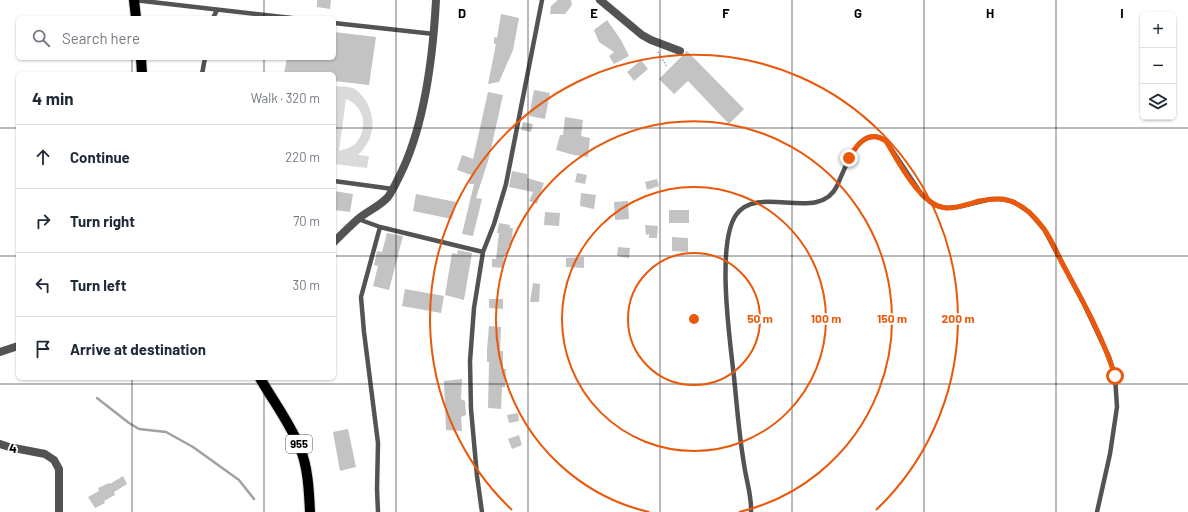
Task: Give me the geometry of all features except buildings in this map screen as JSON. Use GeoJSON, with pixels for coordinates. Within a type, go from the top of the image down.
{"type":"FeatureCollection","features":[{"type":"Feature","properties":{"kind":"main road"},"geometry":{"type":"LineString","coordinates":[[134,0],[136,16]]}},
{"type":"Feature","properties":{"kind":"main road"},"geometry":{"type":"LineString","coordinates":[[141,60],[142,72]]}},
{"type":"Feature","properties":{"kind":"main road","name":"955"},"geometry":{"type":"LineString","coordinates":[[263,380],[301,449],[308,482],[310,512]]}},
{"type":"Feature","properties":{"kind":"street"},"geometry":{"type":"LineString","coordinates":[[336,240],[358,219],[387,197],[393,189],[406,162],[416,136],[428,79],[434,34],[436,0]]}},
{"type":"Feature","properties":{"kind":"street"},"geometry":{"type":"LineString","coordinates":[[600,0],[635,30],[651,40],[680,50]]}},
{"type":"Feature","properties":{"kind":"street"},"geometry":{"type":"LineString","coordinates":[[0,352],[16,347]]}},
{"type":"Feature","properties":{"kind":"street"},"geometry":{"type":"LineString","coordinates":[[0,444],[45,454],[54,460],[58,469],[59,512]]}},
{"type":"Feature","properties":{"kind":"lane"},"geometry":{"type":"LineString","coordinates":[[134,0],[273,16]]}},
{"type":"Feature","properties":{"kind":"lane"},"geometry":{"type":"LineString","coordinates":[[482,512],[471,409],[470,361],[474,308],[483,252],[494,224],[506,184],[542,0]]}},
{"type":"Feature","properties":{"kind":"lane"},"geometry":{"type":"LineString","coordinates":[[214,16],[216,10]]}},
{"type":"Feature","properties":{"kind":"lane"},"geometry":{"type":"LineString","coordinates":[[336,23],[434,34]]}},
{"type":"Feature","properties":{"kind":"lane"},"geometry":{"type":"LineString","coordinates":[[202,72],[205,60]]}},
{"type":"Feature","properties":{"kind":"lane"},"geometry":{"type":"LineString","coordinates":[[751,512],[738,415],[725,272],[728,236],[732,221],[740,210],[752,203],[772,202],[806,204],[820,201],[833,193],[856,147],[864,139],[872,136],[879,137],[886,141],[922,196],[934,205],[946,208],[958,207],[991,199],[1003,199],[1014,202],[1029,212],[1044,229],[1087,311],[1109,358],[1115,376],[1117,407],[1113,438],[1097,512]]}},
{"type":"Feature","properties":{"kind":"lane"},"geometry":{"type":"LineString","coordinates":[[336,181],[393,189]]}},
{"type":"Feature","properties":{"kind":"lane"},"geometry":{"type":"LineString","coordinates":[[358,219],[380,227],[483,252]]}},
{"type":"Feature","properties":{"kind":"lane"},"geometry":{"type":"LineString","coordinates":[[378,512],[378,443],[361,298],[380,227]]}},
{"type":"Feature","properties":{"kind":"path"},"geometry":{"type":"LineString","coordinates":[[651,40],[667,67]]}},
{"type":"Feature","properties":{"kind":"shaded area"},"geometry":{"type":"Polygon","coordinates":[[[336,86],[351,87],[357,90],[365,99],[372,115],[372,130],[368,143],[358,155],[369,156],[367,168],[336,164],[336,86]],[[346,99],[339,151],[354,145],[360,137],[363,118],[357,107],[346,99]]]}},
{"type":"Feature","properties":{"kind":"waterway"},"geometry":{"type":"LineString","coordinates":[[97,398],[139,429],[166,432],[193,447],[239,480],[254,499]]}},
{"type":"Feature","properties":{"kind":"route"},"geometry":{"type":"LineString","coordinates":[[849,158],[856,147],[864,139],[872,136],[879,137],[886,141],[922,196],[934,205],[946,208],[958,207],[991,199],[1003,199],[1014,202],[1029,212],[1044,229],[1084,304],[1109,358],[1115,376]]}}]}
